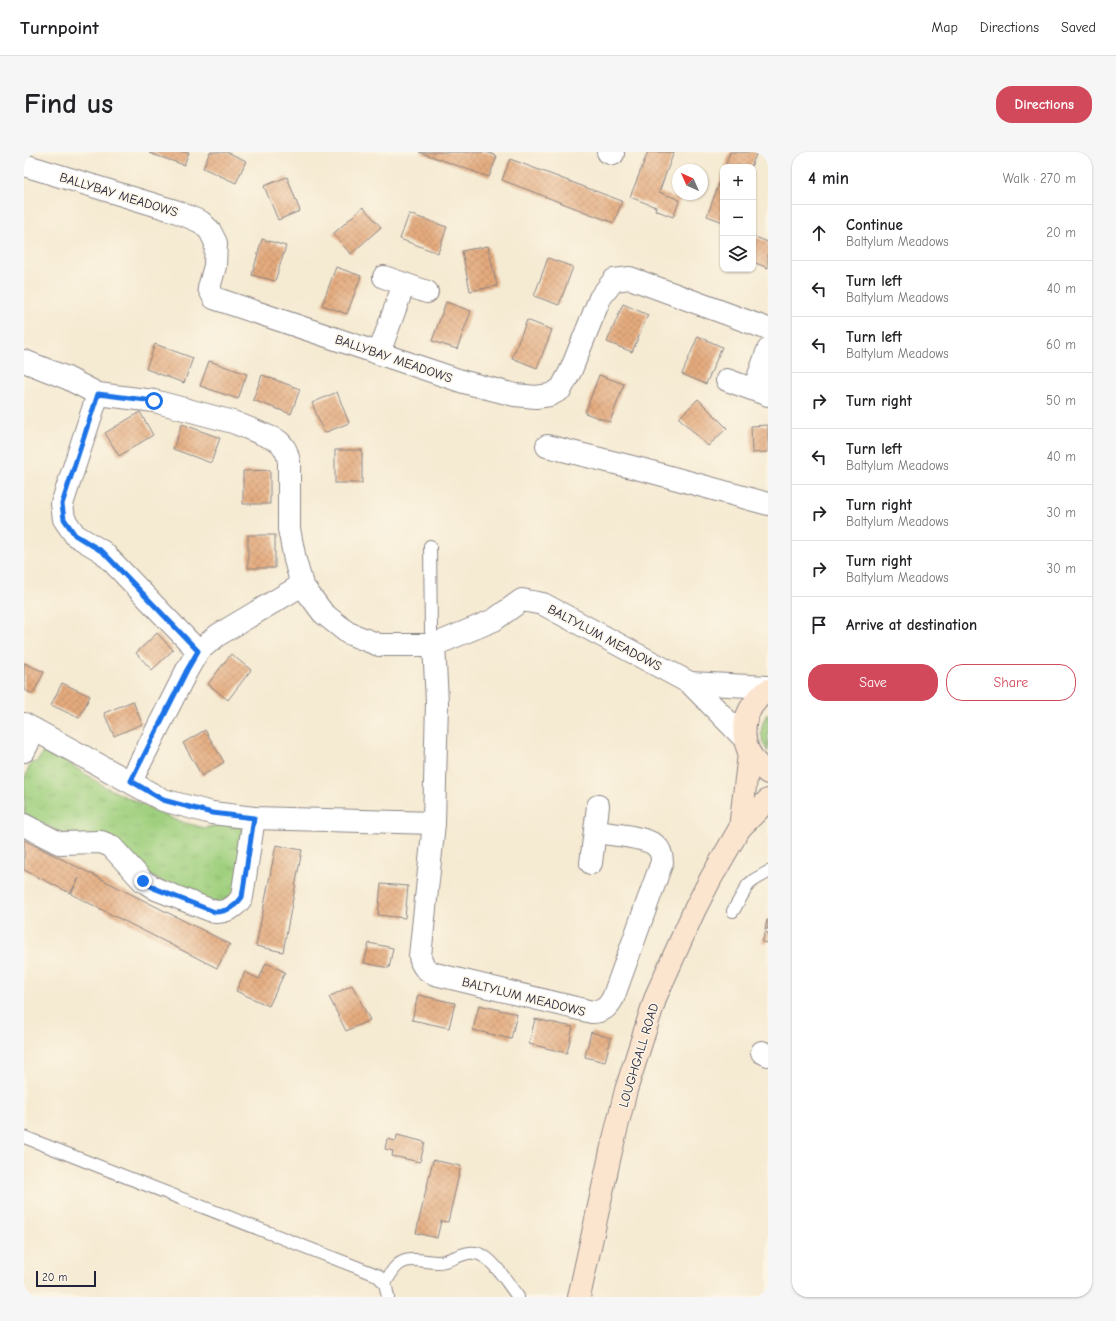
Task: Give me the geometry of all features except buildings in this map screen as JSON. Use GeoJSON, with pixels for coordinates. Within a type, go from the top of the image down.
{"type":"FeatureCollection","features":[{"type":"Feature","properties":{"kind":"main road","name":"LOUGHGALL ROAD"},"geometry":{"type":"LineString","coordinates":[[740,828],[747,746],[744,723],[750,708],[759,696],[768,688]]}},
{"type":"Feature","properties":{"kind":"main road"},"geometry":{"type":"LineString","coordinates":[[747,746],[759,767],[768,773]]}},
{"type":"Feature","properties":{"kind":"main road","name":"LOUGHGALL ROAD"},"geometry":{"type":"LineString","coordinates":[[579,1297],[626,1090],[656,996],[694,911],[740,828],[768,800]]}},
{"type":"Feature","properties":{"kind":"street","name":"BALLYBAY MEADOWS"},"geometry":{"type":"LineString","coordinates":[[24,165],[175,211],[201,222],[210,231],[216,243],[215,266],[209,288],[214,298],[464,382],[515,395],[536,397],[550,395],[561,389],[571,370],[600,298],[614,280],[630,278],[768,329]]}},
{"type":"Feature","properties":{"kind":"street"},"geometry":{"type":"LineString","coordinates":[[384,277],[428,292]]}},
{"type":"Feature","properties":{"kind":"street"},"geometry":{"type":"LineString","coordinates":[[379,353],[404,284]]}},
{"type":"Feature","properties":{"kind":"street"},"geometry":{"type":"LineString","coordinates":[[727,380],[761,392],[768,350]]}},
{"type":"Feature","properties":{"kind":"street","name":"BALTYLUM MEADOWS"},"geometry":{"type":"LineString","coordinates":[[24,361],[67,378],[98,394],[154,401],[226,420],[277,440],[283,445],[288,453],[289,462],[289,529],[294,560],[302,585],[323,613],[348,633],[379,646],[434,645],[494,620],[522,600],[543,604],[690,682],[747,746]]}},
{"type":"Feature","properties":{"kind":"street"},"geometry":{"type":"LineString","coordinates":[[98,394],[62,504],[64,519],[75,535],[103,552],[198,651]]}},
{"type":"Feature","properties":{"kind":"street"},"geometry":{"type":"LineString","coordinates":[[547,446],[648,471],[768,504]]}},
{"type":"Feature","properties":{"kind":"street"},"geometry":{"type":"LineString","coordinates":[[131,781],[198,651],[218,635],[302,585]]}},
{"type":"Feature","properties":{"kind":"street","name":"BALTYLUM MEADOWS"},"geometry":{"type":"LineString","coordinates":[[434,645],[437,702],[434,823],[420,956],[421,963],[428,971],[435,974],[592,1012],[603,1010],[609,1005],[613,998],[662,862],[662,853],[655,844],[646,840],[596,832]]}},
{"type":"Feature","properties":{"kind":"street","name":"BALTYLUM MEADOWS"},"geometry":{"type":"LineString","coordinates":[[690,682],[768,688]]}},
{"type":"Feature","properties":{"kind":"street"},"geometry":{"type":"LineString","coordinates":[[24,751],[30,727],[131,781],[163,800],[212,813],[254,818],[434,823]]}},
{"type":"Feature","properties":{"kind":"street"},"geometry":{"type":"LineString","coordinates":[[591,863],[598,806]]}},
{"type":"Feature","properties":{"kind":"street"},"geometry":{"type":"LineString","coordinates":[[24,825],[59,843],[101,842],[111,846],[143,881],[156,889],[215,912],[222,912],[231,909],[238,904],[242,897],[254,818]]}},
{"type":"Feature","properties":{"kind":"lane"},"geometry":{"type":"LineString","coordinates":[[430,546],[431,631],[434,645]]}},
{"type":"Feature","properties":{"kind":"lane"},"geometry":{"type":"LineString","coordinates":[[733,912],[748,885],[768,872]]}},
{"type":"Feature","properties":{"kind":"lane"},"geometry":{"type":"LineString","coordinates":[[24,1137],[377,1275],[385,1283],[388,1297]]}},
{"type":"Feature","properties":{"kind":"lane"},"geometry":{"type":"LineString","coordinates":[[385,1283],[397,1265],[405,1261],[414,1260],[440,1262],[462,1254],[476,1252],[485,1257],[501,1274],[518,1297]]}},
{"type":"Feature","properties":{"kind":"green space"},"geometry":{"type":"Polygon","coordinates":[[[768,713],[768,752],[763,743],[762,727],[768,713]]]}},
{"type":"Feature","properties":{"kind":"green space"},"geometry":{"type":"Polygon","coordinates":[[[44,751],[67,762],[105,787],[175,820],[204,828],[223,824],[242,826],[237,892],[220,903],[199,899],[63,834],[25,814],[24,780],[31,763],[37,762],[44,751]]]}},
{"type":"Feature","properties":{"kind":"route"},"geometry":{"type":"LineString","coordinates":[[143,881],[156,889],[215,912],[222,912],[231,909],[238,904],[242,897],[254,818],[212,813],[163,800],[131,781],[198,651],[103,552],[75,535],[64,519],[62,504],[98,394],[154,401]]}}]}
